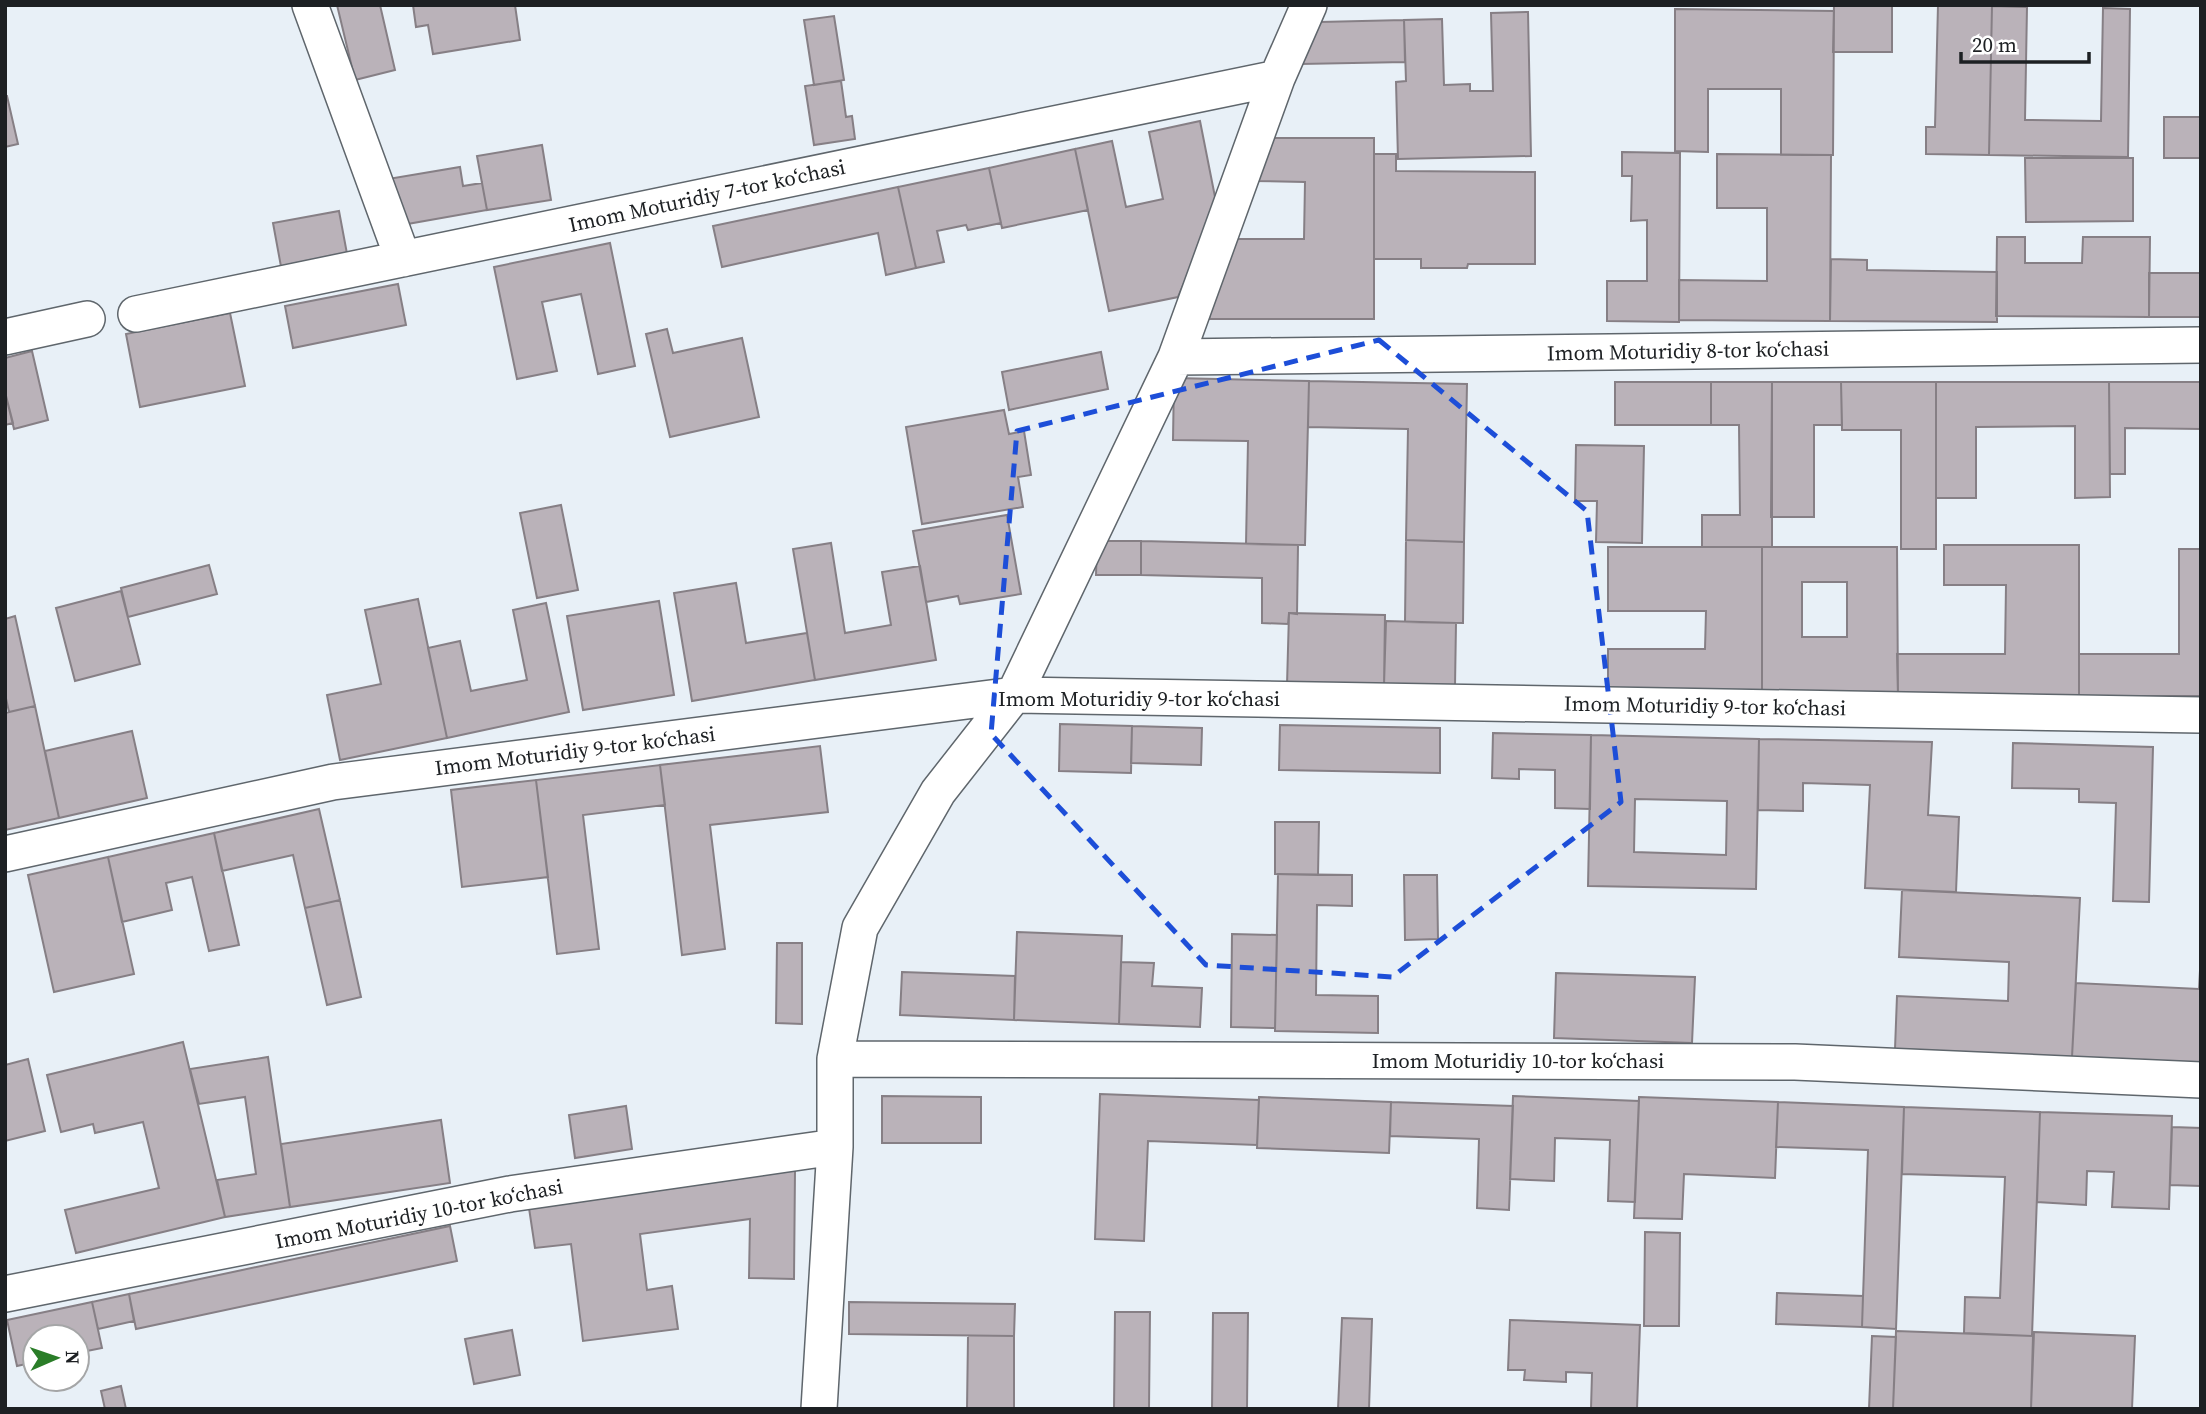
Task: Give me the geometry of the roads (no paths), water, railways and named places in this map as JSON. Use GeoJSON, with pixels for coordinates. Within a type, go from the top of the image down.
{"type":"FeatureCollection","features":[{"type":"Feature","properties":{"kind":"street"},"geometry":{"type":"LineString","coordinates":[[310,5],[403,258]]}},
{"type":"Feature","properties":{"kind":"street"},"geometry":{"type":"LineString","coordinates":[[819,1409],[835,1147],[835,1059],[860,928],[938,792],[1014,695],[1176,356],[1277,78],[1309,5]]}},
{"type":"Feature","properties":{"kind":"street","name":"Imom Moturidiy 7-tor koʻchasi"},"geometry":{"type":"LineString","coordinates":[[136,314],[1277,78]]}},
{"type":"Feature","properties":{"kind":"street"},"geometry":{"type":"LineString","coordinates":[[5,337],[86,319]]}},
{"type":"Feature","properties":{"kind":"street","name":"Imom Moturidiy 8-tor koʻchasi"},"geometry":{"type":"LineString","coordinates":[[1176,356],[2201,345]]}},
{"type":"Feature","properties":{"kind":"street","name":"Imom Moturidiy 9-tor koʻchasi"},"geometry":{"type":"LineString","coordinates":[[5,854],[333,782],[1014,695],[2201,715]]}},
{"type":"Feature","properties":{"kind":"street","name":"Imom Moturidiy 10-tor koʻchasi"},"geometry":{"type":"LineString","coordinates":[[835,1059],[1795,1062],[2201,1080]]}},
{"type":"Feature","properties":{"kind":"street","name":"Imom Moturidiy 10-tor koʻchasi"},"geometry":{"type":"LineString","coordinates":[[5,1294],[510,1194],[835,1147]]}}]}
